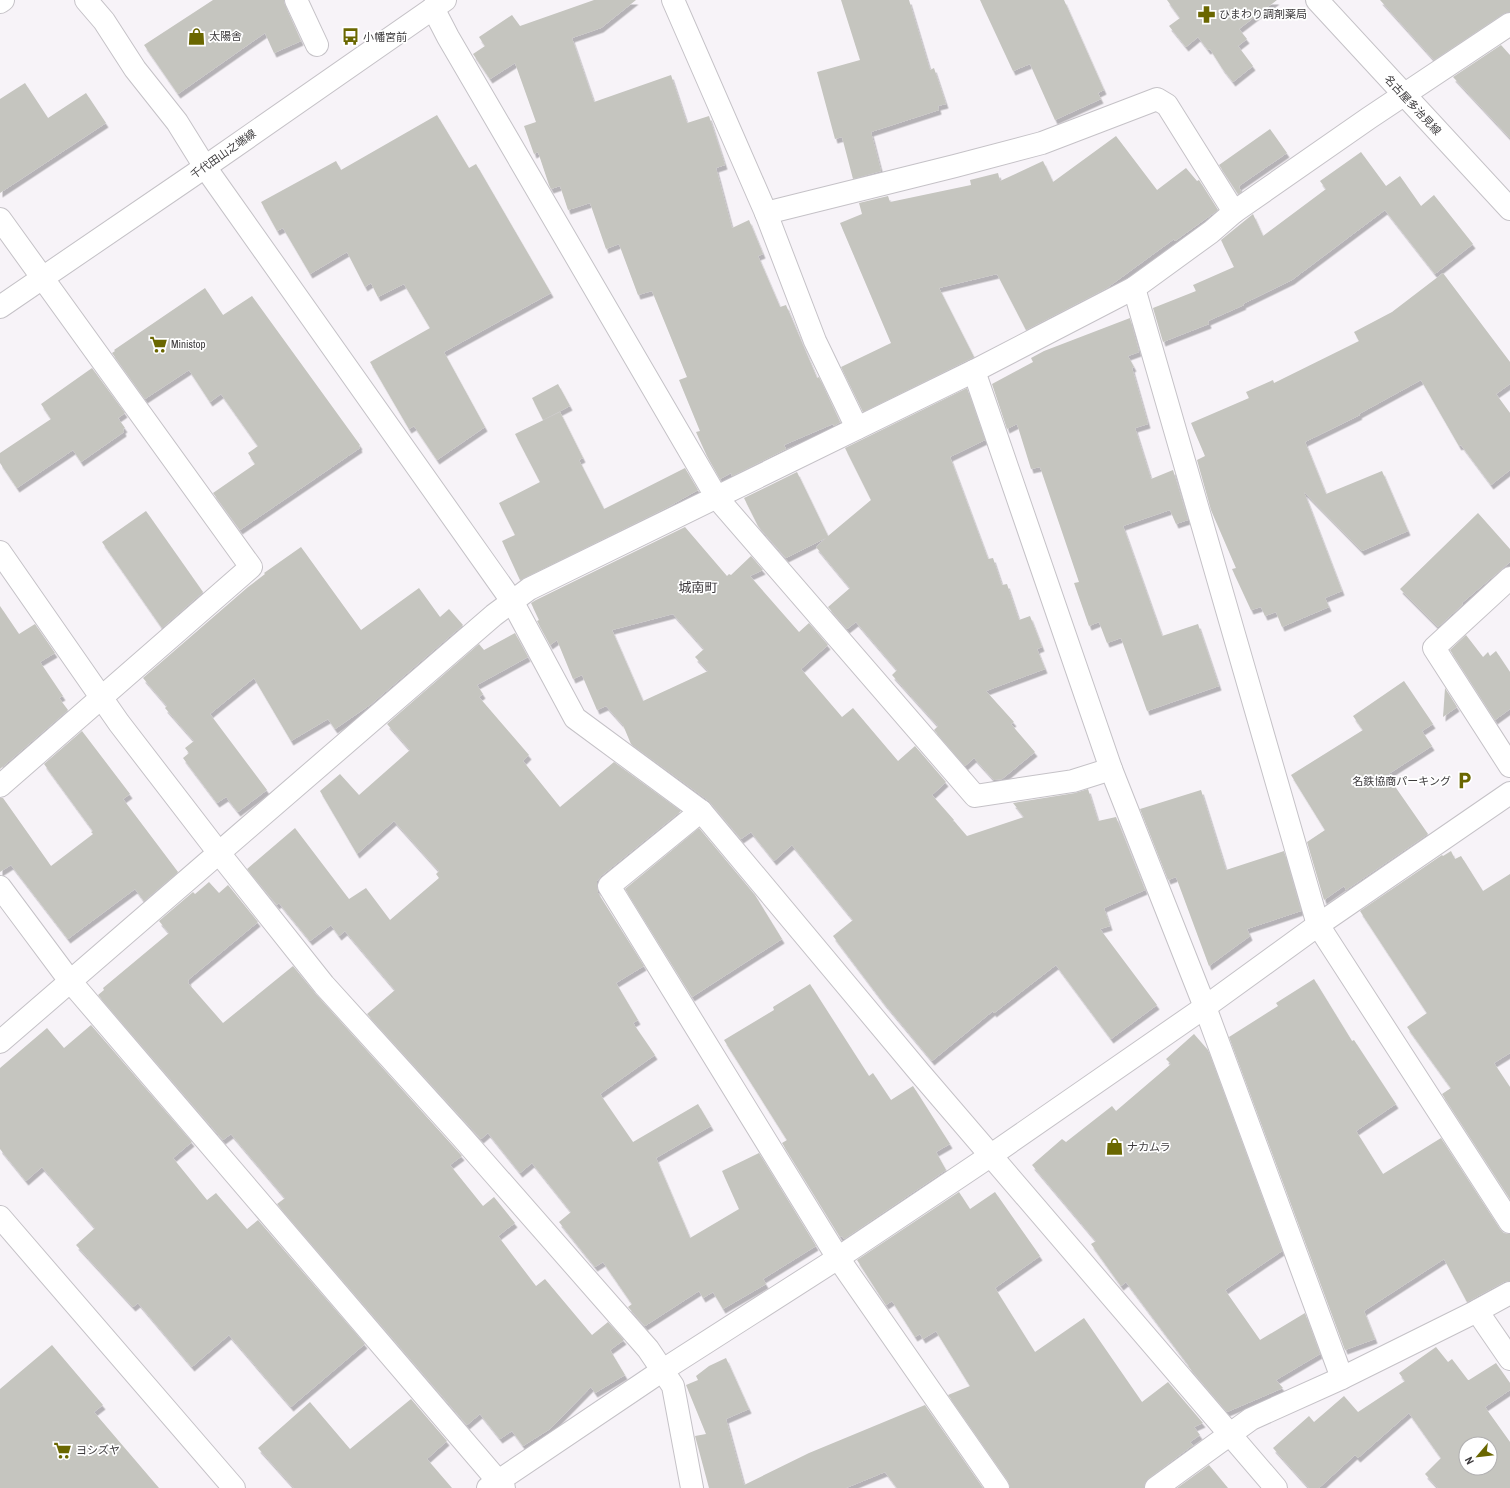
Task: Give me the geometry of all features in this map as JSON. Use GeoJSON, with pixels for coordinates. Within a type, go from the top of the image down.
{"type":"FeatureCollection","features":[{"type":"Feature","properties":{"kind":"street"},"geometry":{"type":"LineString","coordinates":[[86,0],[104,21],[135,69],[177,122],[205,167],[512,601],[575,718],[701,811],[990,1156],[1276,1488]]}},
{"type":"Feature","properties":{"kind":"street"},"geometry":{"type":"LineString","coordinates":[[296,0],[317,45]]}},
{"type":"Feature","properties":{"kind":"street"},"geometry":{"type":"LineString","coordinates":[[673,0],[766,213],[815,341],[857,428]]}},
{"type":"Feature","properties":{"kind":"street","name":"名古屋多治見線"},"geometry":{"type":"LineString","coordinates":[[1317,0],[1510,209]]}},
{"type":"Feature","properties":{"kind":"street"},"geometry":{"type":"LineString","coordinates":[[439,4],[452,44],[717,498],[975,796],[1073,781],[1111,769]]}},
{"type":"Feature","properties":{"kind":"street","name":"千代田山之端線"},"geometry":{"type":"LineString","coordinates":[[0,307],[205,167],[439,4]]}},
{"type":"Feature","properties":{"kind":"street"},"geometry":{"type":"LineString","coordinates":[[0,1042],[488,620],[529,589],[974,371],[1134,288],[1211,232],[1234,212],[1403,94],[1510,24]]}},
{"type":"Feature","properties":{"kind":"street"},"geometry":{"type":"LineString","coordinates":[[766,213],[1042,143],[1157,100],[1167,105],[1234,212]]}},
{"type":"Feature","properties":{"kind":"street"},"geometry":{"type":"LineString","coordinates":[[0,219],[251,567],[0,786]]}},
{"type":"Feature","properties":{"kind":"street"},"geometry":{"type":"LineString","coordinates":[[1134,288],[1318,925],[1510,1222]]}},
{"type":"Feature","properties":{"kind":"street"},"geometry":{"type":"LineString","coordinates":[[974,371],[1111,769],[1205,1007],[1342,1378]]}},
{"type":"Feature","properties":{"kind":"street"},"geometry":{"type":"LineString","coordinates":[[0,552],[101,699],[219,853],[324,985],[648,1349],[673,1386],[692,1488]]}},
{"type":"Feature","properties":{"kind":"street"},"geometry":{"type":"LineString","coordinates":[[1510,578],[1434,648],[1510,766]]}},
{"type":"Feature","properties":{"kind":"street"},"geometry":{"type":"LineString","coordinates":[[0,887],[70,981],[497,1486],[663,1370],[838,1258],[990,1156],[1205,1007],[1318,925],[1510,793]]}},
{"type":"Feature","properties":{"kind":"street"},"geometry":{"type":"LineString","coordinates":[[701,811],[609,886],[838,1258],[998,1488]]}},
{"type":"Feature","properties":{"kind":"street"},"geometry":{"type":"LineString","coordinates":[[0,1217],[234,1488]]}},
{"type":"Feature","properties":{"kind":"street"},"geometry":{"type":"LineString","coordinates":[[1156,1488],[1252,1419],[1342,1378],[1510,1293]]}},
{"type":"Feature","properties":{"kind":"street"},"geometry":{"type":"LineString","coordinates":[[1477,1311],[1510,1359]]}},
{"type":"Feature","properties":{"kind":"building"},"geometry":{"type":"Polygon","coordinates":[[[213,0],[284,0],[301,41],[274,53],[265,33],[178,94],[144,45],[213,0]]]}},
{"type":"Feature","properties":{"kind":"building"},"geometry":{"type":"Polygon","coordinates":[[[594,0],[636,0],[601,28],[572,38],[594,102],[671,75],[687,123],[709,116],[725,165],[716,168],[732,228],[749,220],[763,254],[758,256],[780,307],[786,305],[817,378],[819,377],[840,422],[834,426],[833,424],[784,445],[786,449],[732,476],[731,473],[720,479],[696,432],[700,431],[679,380],[687,377],[652,291],[638,295],[619,244],[606,249],[590,203],[568,210],[560,186],[551,189],[538,152],[534,154],[524,126],[536,122],[515,63],[490,79],[473,54],[485,46],[479,37],[512,15],[520,26],[594,0]]]}},
{"type":"Feature","properties":{"kind":"building"},"geometry":{"type":"Polygon","coordinates":[[[841,0],[909,0],[930,70],[934,68],[946,104],[938,106],[939,110],[871,132],[881,171],[853,179],[842,137],[835,139],[817,72],[860,60],[841,0]]]}},
{"type":"Feature","properties":{"kind":"building"},"geometry":{"type":"Polygon","coordinates":[[[980,0],[1064,0],[1104,90],[1098,93],[1101,99],[1055,120],[1030,64],[1013,71],[980,0]]]}},
{"type":"Feature","properties":{"kind":"building"},"geometry":{"type":"Polygon","coordinates":[[[1167,0],[1277,0],[1239,29],[1247,39],[1238,46],[1253,66],[1233,82],[1210,49],[1208,50],[1198,37],[1186,47],[1169,26],[1180,18],[1167,0]]]}},
{"type":"Feature","properties":{"kind":"building"},"geometry":{"type":"Polygon","coordinates":[[[1380,0],[1510,0],[1510,12],[1503,14],[1434,60],[1380,0]]]}},
{"type":"Feature","properties":{"kind":"building"},"geometry":{"type":"Polygon","coordinates":[[[1501,45],[1510,55],[1510,138],[1453,77],[1501,45]]]}},
{"type":"Feature","properties":{"kind":"building"},"geometry":{"type":"Polygon","coordinates":[[[25,83],[48,118],[86,93],[106,123],[0,193],[0,99],[25,83]]]}},
{"type":"Feature","properties":{"kind":"building"},"geometry":{"type":"Polygon","coordinates":[[[437,115],[469,168],[476,164],[551,293],[444,352],[485,427],[437,460],[414,426],[409,429],[370,362],[430,328],[404,284],[378,297],[371,283],[365,287],[347,252],[310,274],[283,228],[277,231],[261,202],[336,161],[341,170],[437,115]]]}},
{"type":"Feature","properties":{"kind":"building"},"geometry":{"type":"Polygon","coordinates":[[[1270,129],[1287,153],[1239,186],[1241,192],[1238,194],[1219,165],[1270,129]]]}},
{"type":"Feature","properties":{"kind":"building"},"geometry":{"type":"Polygon","coordinates":[[[1116,136],[1157,190],[1186,168],[1197,181],[1199,180],[1218,210],[1175,241],[1174,239],[1107,288],[1026,330],[997,274],[939,288],[974,357],[863,412],[841,367],[891,343],[840,223],[862,214],[859,203],[888,196],[890,202],[971,185],[970,180],[998,173],[1000,181],[1043,161],[1053,182],[1116,136]]]}},
{"type":"Feature","properties":{"kind":"building"},"geometry":{"type":"Polygon","coordinates":[[[1361,152],[1386,186],[1400,176],[1421,206],[1434,195],[1473,244],[1435,274],[1385,210],[1292,280],[1243,304],[1244,305],[1208,321],[1209,324],[1163,342],[1153,308],[1196,291],[1193,285],[1234,267],[1221,240],[1253,214],[1263,236],[1326,189],[1320,181],[1361,152]]]}},
{"type":"Feature","properties":{"kind":"building"},"geometry":{"type":"Polygon","coordinates":[[[1443,273],[1510,362],[1510,384],[1496,394],[1510,413],[1510,470],[1491,485],[1461,445],[1459,446],[1421,380],[1359,414],[1360,415],[1305,442],[1326,494],[1382,471],[1408,531],[1362,551],[1304,492],[1342,591],[1325,598],[1329,607],[1282,627],[1276,612],[1265,616],[1261,607],[1251,610],[1232,569],[1236,568],[1211,510],[1197,460],[1205,456],[1191,423],[1249,398],[1246,392],[1273,380],[1274,383],[1359,341],[1354,332],[1392,312],[1443,273]]]}},
{"type":"Feature","properties":{"kind":"building"},"geometry":{"type":"Polygon","coordinates":[[[205,288],[223,315],[252,296],[360,445],[360,448],[240,530],[213,493],[255,464],[248,453],[258,446],[221,394],[210,402],[189,370],[145,399],[112,353],[115,351],[114,350],[205,288]]]}},
{"type":"Feature","properties":{"kind":"building"},"geometry":{"type":"Polygon","coordinates":[[[1130,318],[1139,352],[1128,356],[1134,367],[1132,368],[1148,424],[1135,428],[1151,479],[1173,470],[1188,520],[1176,524],[1170,510],[1123,526],[1162,636],[1198,624],[1219,686],[1147,711],[1121,638],[1107,643],[1099,622],[1089,626],[1074,583],[1079,582],[1040,467],[1031,469],[1017,424],[1007,429],[992,384],[1033,362],[1031,358],[1044,351],[1130,318]]]}},
{"type":"Feature","properties":{"kind":"building"},"geometry":{"type":"Polygon","coordinates":[[[92,368],[125,413],[118,418],[125,428],[123,429],[124,432],[81,462],[73,450],[17,488],[0,463],[0,453],[51,419],[41,404],[92,368]]]}},
{"type":"Feature","properties":{"kind":"building"},"geometry":{"type":"Polygon","coordinates":[[[558,384],[570,406],[543,420],[532,398],[558,384]]]}},
{"type":"Feature","properties":{"kind":"building"},"geometry":{"type":"Polygon","coordinates":[[[967,388],[985,440],[950,457],[988,559],[993,558],[1002,585],[1007,584],[1019,620],[1030,616],[1042,647],[1037,649],[1045,669],[986,691],[1014,722],[1011,724],[1035,752],[1002,779],[994,780],[974,758],[965,766],[934,730],[938,726],[892,675],[897,670],[856,622],[847,629],[828,607],[850,588],[816,547],[826,538],[786,558],[758,526],[744,498],[797,472],[828,536],[871,500],[845,448],[967,388]]]}},
{"type":"Feature","properties":{"kind":"building"},"geometry":{"type":"Polygon","coordinates":[[[560,412],[583,458],[579,460],[604,509],[685,468],[698,490],[668,507],[520,580],[502,541],[515,535],[499,503],[540,482],[515,434],[560,412]]]}},
{"type":"Feature","properties":{"kind":"building"},"geometry":{"type":"Polygon","coordinates":[[[146,511],[203,592],[162,628],[102,542],[146,511]]]}},
{"type":"Feature","properties":{"kind":"building"},"geometry":{"type":"Polygon","coordinates":[[[1478,513],[1510,549],[1510,562],[1462,603],[1463,604],[1438,627],[1400,589],[1478,513]]]}},
{"type":"Feature","properties":{"kind":"building"},"geometry":{"type":"Polygon","coordinates":[[[685,527],[727,576],[729,574],[731,575],[751,556],[763,570],[750,576],[799,632],[809,623],[828,645],[801,669],[842,717],[853,708],[898,761],[915,746],[946,782],[932,795],[954,820],[952,822],[954,821],[967,836],[1024,817],[1013,803],[1075,793],[1088,789],[1098,821],[1116,817],[1145,890],[1104,908],[1110,926],[1100,929],[1157,1005],[1111,1039],[1056,965],[994,1013],[993,1011],[932,1061],[883,1002],[833,936],[853,920],[792,845],[774,861],[751,832],[741,839],[709,801],[631,744],[623,725],[606,706],[597,710],[582,675],[573,679],[557,640],[550,645],[537,621],[539,620],[531,603],[685,527]],[[673,614],[612,630],[643,701],[708,671],[695,657],[704,649],[673,614]]]}},
{"type":"Feature","properties":{"kind":"building"},"geometry":{"type":"Polygon","coordinates":[[[301,547],[361,630],[419,588],[440,617],[449,609],[463,625],[370,705],[335,729],[328,719],[291,741],[254,678],[210,714],[267,790],[238,812],[226,797],[217,803],[183,758],[189,753],[185,748],[194,741],[165,708],[167,706],[143,678],[265,574],[264,573],[301,547]]]}},
{"type":"Feature","properties":{"kind":"building"},"geometry":{"type":"Polygon","coordinates":[[[0,606],[19,634],[35,624],[55,653],[40,662],[63,696],[59,698],[68,710],[0,769],[0,606]]]}},
{"type":"Feature","properties":{"kind":"building"},"geometry":{"type":"Polygon","coordinates":[[[515,633],[528,657],[477,685],[483,694],[479,697],[529,755],[523,761],[560,807],[614,762],[681,811],[601,876],[597,881],[598,893],[644,966],[616,983],[638,1020],[633,1023],[655,1055],[600,1094],[633,1142],[698,1104],[711,1126],[656,1158],[690,1238],[739,1209],[722,1171],[759,1153],[816,1246],[763,1279],[766,1284],[723,1309],[713,1292],[703,1298],[699,1291],[645,1326],[628,1307],[632,1304],[603,1262],[595,1267],[559,1222],[571,1212],[532,1163],[520,1173],[488,1133],[481,1139],[367,1014],[395,990],[345,931],[339,936],[331,925],[310,941],[279,903],[277,905],[247,869],[295,828],[349,899],[366,888],[390,920],[439,878],[436,874],[439,871],[394,821],[357,854],[320,791],[340,774],[359,795],[410,750],[387,724],[479,644],[484,650],[515,633]]]}},
{"type":"Feature","properties":{"kind":"building"},"geometry":{"type":"Polygon","coordinates":[[[1466,635],[1483,657],[1488,652],[1490,656],[1496,651],[1510,672],[1510,709],[1495,720],[1450,650],[1466,635]]]}},
{"type":"Feature","properties":{"kind":"building"},"geometry":{"type":"Polygon","coordinates":[[[1404,681],[1433,724],[1422,731],[1432,746],[1387,775],[1428,834],[1346,890],[1344,886],[1324,900],[1307,842],[1325,830],[1291,775],[1363,730],[1353,716],[1404,681]]]}},
{"type":"Feature","properties":{"kind":"building"},"geometry":{"type":"Polygon","coordinates":[[[1445,688],[1457,707],[1443,717],[1445,688]]]}},
{"type":"Feature","properties":{"kind":"building"},"geometry":{"type":"Polygon","coordinates":[[[82,731],[130,794],[123,799],[178,872],[144,901],[135,889],[68,939],[11,865],[0,872],[0,798],[3,798],[51,866],[93,834],[91,832],[93,831],[44,764],[82,731]]]}},
{"type":"Feature","properties":{"kind":"building"},"geometry":{"type":"Polygon","coordinates":[[[1201,790],[1226,870],[1284,851],[1301,911],[1247,929],[1250,936],[1209,966],[1176,877],[1168,880],[1140,809],[1201,790]]]}},
{"type":"Feature","properties":{"kind":"building"},"geometry":{"type":"Polygon","coordinates":[[[699,828],[755,895],[782,939],[692,997],[625,889],[699,828]]]}},
{"type":"Feature","properties":{"kind":"building"},"geometry":{"type":"Polygon","coordinates":[[[1451,851],[1455,859],[1461,856],[1483,891],[1510,874],[1510,1053],[1494,1063],[1510,1087],[1510,1199],[1442,1094],[1451,1088],[1407,1027],[1427,1013],[1360,911],[1442,855],[1443,856],[1451,851]]]}},
{"type":"Feature","properties":{"kind":"building"},"geometry":{"type":"Polygon","coordinates":[[[209,882],[219,893],[228,885],[258,922],[188,980],[188,983],[223,1023],[293,966],[315,993],[462,1156],[450,1165],[483,1206],[494,1197],[515,1223],[498,1236],[536,1286],[545,1279],[592,1335],[608,1322],[624,1340],[610,1350],[625,1375],[595,1393],[591,1387],[550,1429],[523,1446],[512,1431],[500,1439],[480,1414],[467,1425],[277,1204],[285,1198],[231,1134],[223,1140],[98,995],[104,990],[103,988],[169,933],[159,921],[193,892],[195,894],[209,882]]]}},
{"type":"Feature","properties":{"kind":"building"},"geometry":{"type":"Polygon","coordinates":[[[1314,979],[1352,1041],[1354,1040],[1396,1104],[1356,1131],[1383,1174],[1441,1138],[1500,1229],[1504,1233],[1510,1234],[1510,1281],[1504,1282],[1467,1302],[1444,1259],[1364,1311],[1375,1339],[1345,1350],[1229,1037],[1278,1006],[1276,1003],[1314,979]]]}},
{"type":"Feature","properties":{"kind":"building"},"geometry":{"type":"Polygon","coordinates":[[[810,984],[869,1076],[873,1073],[891,1100],[913,1086],[950,1144],[936,1152],[946,1170],[844,1239],[842,1236],[840,1237],[782,1143],[787,1140],[724,1040],[774,1010],[773,1007],[810,984]]]}},
{"type":"Feature","properties":{"kind":"building"},"geometry":{"type":"Polygon","coordinates":[[[91,1025],[192,1142],[173,1158],[207,1200],[216,1193],[247,1229],[258,1220],[365,1344],[291,1407],[229,1335],[192,1367],[138,1303],[133,1307],[76,1245],[95,1228],[42,1167],[26,1181],[0,1149],[0,1068],[47,1028],[64,1048],[91,1025]]]}},
{"type":"Feature","properties":{"kind":"building"},"geometry":{"type":"Polygon","coordinates":[[[1194,1034],[1208,1050],[1282,1251],[1225,1290],[1260,1340],[1305,1313],[1320,1354],[1276,1380],[1283,1388],[1227,1412],[1188,1366],[1126,1282],[1121,1286],[1091,1244],[1096,1241],[1032,1165],[1062,1139],[1066,1142],[1112,1106],[1116,1111],[1171,1064],[1166,1059],[1194,1034]]]}},
{"type":"Feature","properties":{"kind":"building"},"geometry":{"type":"Polygon","coordinates":[[[959,1192],[970,1209],[995,1192],[1040,1256],[995,1288],[1035,1352],[1084,1318],[1142,1402],[1168,1382],[1203,1423],[1194,1427],[1200,1435],[1190,1442],[1193,1445],[1149,1478],[1145,1483],[1144,1488],[1010,1488],[1008,1481],[948,1395],[970,1386],[936,1331],[923,1339],[920,1334],[915,1337],[892,1301],[886,1305],[857,1260],[959,1192]]]}},
{"type":"Feature","properties":{"kind":"building","name":"ヨシズヤ"},"geometry":{"type":"Polygon","coordinates":[[[52,1345],[103,1405],[94,1412],[159,1488],[0,1488],[0,1389],[52,1345]]]}},
{"type":"Feature","properties":{"kind":"building"},"geometry":{"type":"Polygon","coordinates":[[[1436,1347],[1448,1362],[1452,1359],[1468,1380],[1496,1363],[1510,1383],[1510,1390],[1485,1407],[1510,1442],[1510,1488],[1438,1488],[1425,1474],[1441,1458],[1409,1413],[1358,1458],[1355,1455],[1319,1488],[1309,1488],[1273,1448],[1309,1416],[1314,1422],[1344,1396],[1358,1412],[1405,1381],[1399,1373],[1436,1347]]]}},
{"type":"Feature","properties":{"kind":"building"},"geometry":{"type":"Polygon","coordinates":[[[726,1358],[749,1409],[726,1419],[744,1485],[809,1453],[925,1405],[983,1488],[897,1488],[885,1472],[846,1488],[709,1488],[695,1436],[706,1434],[686,1385],[698,1380],[696,1376],[709,1366],[726,1358]]]}},
{"type":"Feature","properties":{"kind":"building"},"geometry":{"type":"Polygon","coordinates":[[[411,1399],[447,1441],[427,1459],[452,1488],[294,1488],[258,1448],[310,1402],[350,1449],[411,1399]]]}},
{"type":"Feature","properties":{"kind":"building"},"geometry":{"type":"Polygon","coordinates":[[[1209,1465],[1228,1488],[1177,1488],[1209,1465]]]}},
{"type":"Feature","properties":{"kind":"place","name":"ひまわり調剤薬局"},"geometry":{"type":"Point","coordinates":[1206,14]}},
{"type":"Feature","properties":{"kind":"place","name":"太陽舎"},"geometry":{"type":"Point","coordinates":[196,36]}},
{"type":"Feature","properties":{"kind":"place","name":"小幡宮前"},"geometry":{"type":"Point","coordinates":[350,37]}},
{"type":"Feature","properties":{"kind":"place","name":"Ministop"},"geometry":{"type":"Point","coordinates":[158,344]}},
{"type":"Feature","properties":{"kind":"place","name":"名鉄協商パーキング"},"geometry":{"type":"Point","coordinates":[1464,781]}},
{"type":"Feature","properties":{"kind":"place","name":"ナカムラ"},"geometry":{"type":"Point","coordinates":[1114,1147]}},
{"type":"Feature","properties":{"kind":"place","name":"ヨシズヤ"},"geometry":{"type":"Point","coordinates":[63,1450]}},
{"type":"Feature","properties":{"kind":"district","name":"城南町"},"geometry":{"type":"Point","coordinates":[698,587]}}]}
